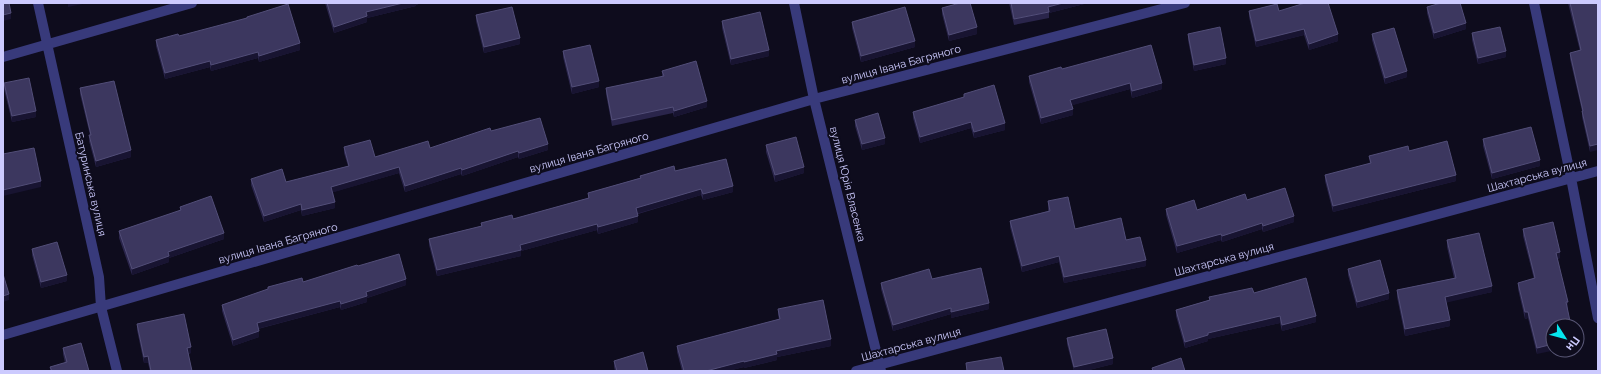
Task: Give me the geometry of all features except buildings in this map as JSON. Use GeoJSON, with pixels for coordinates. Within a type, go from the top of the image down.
{"type":"FeatureCollection","features":[{"type":"Feature","properties":{"kind":"street","name":"Батуринська вулиця"},"geometry":{"type":"LineString","coordinates":[[38,3],[99,277],[101,307],[117,371]]}},
{"type":"Feature","properties":{"kind":"street"},"geometry":{"type":"LineString","coordinates":[[3,57],[192,3]]}},
{"type":"Feature","properties":{"kind":"street","name":"вулиця Юрія Власенка"},"geometry":{"type":"LineString","coordinates":[[794,3],[814,100],[881,368]]}},
{"type":"Feature","properties":{"kind":"street","name":"вулиця Івана Багряного"},"geometry":{"type":"LineString","coordinates":[[3,335],[814,100],[1185,3]]}},
{"type":"Feature","properties":{"kind":"street"},"geometry":{"type":"LineString","coordinates":[[1534,3],[1571,178],[1598,318]]}},
{"type":"Feature","properties":{"kind":"street","name":"Шахтарська вулиця"},"geometry":{"type":"LineString","coordinates":[[856,371],[881,368],[1598,171]]}}]}
